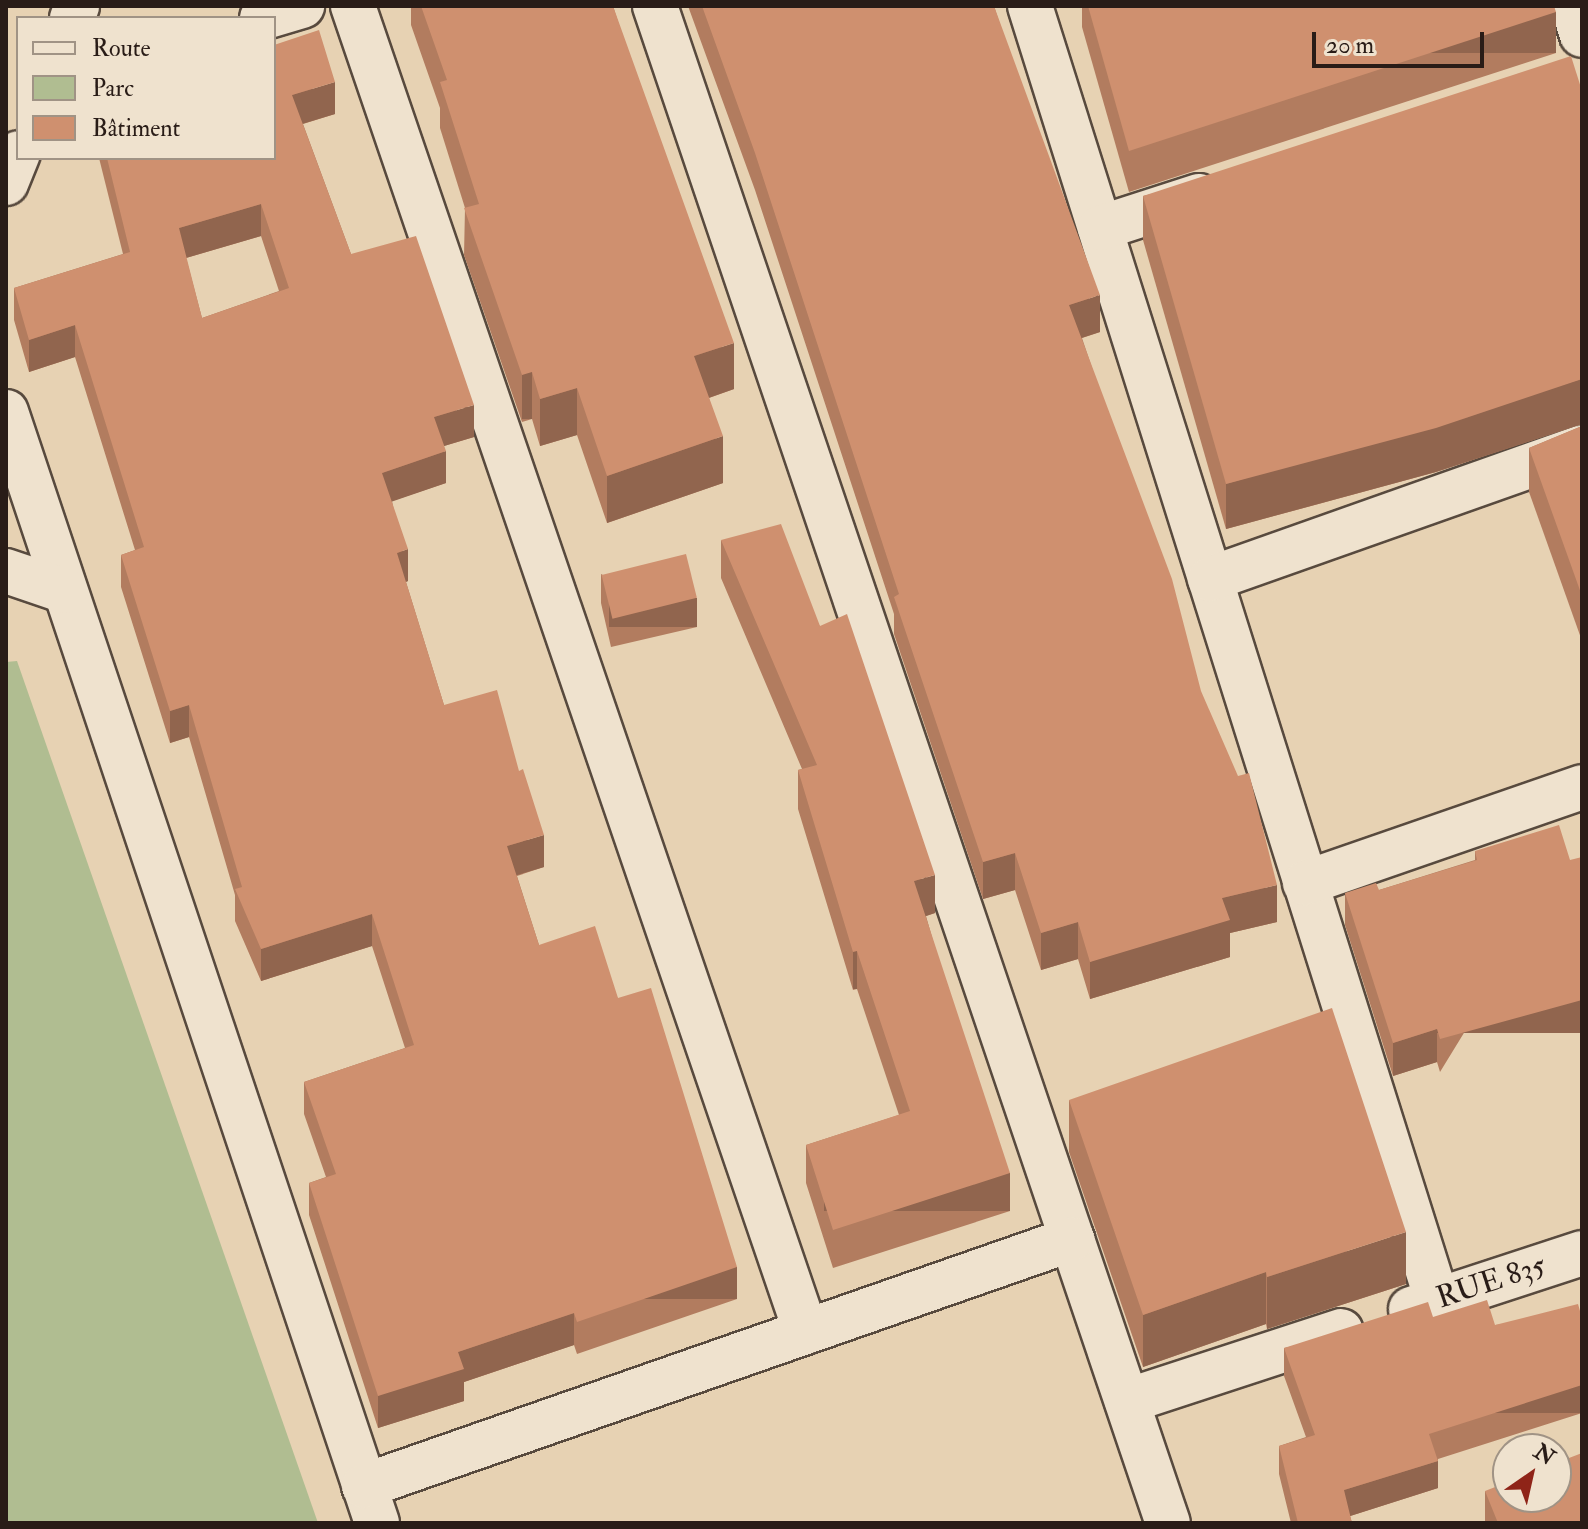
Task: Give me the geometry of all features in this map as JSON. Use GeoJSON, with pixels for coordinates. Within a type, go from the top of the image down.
{"type":"FeatureCollection","features":[{"type":"Feature","properties":{"kind":"street"},"geometry":{"type":"LineString","coordinates":[[269,16],[302,6]]}},
{"type":"Feature","properties":{"kind":"street"},"geometry":{"type":"LineString","coordinates":[[353,6],[806,1332]]}},
{"type":"Feature","properties":{"kind":"street"},"geometry":{"type":"LineString","coordinates":[[655,6],[1168,1523]]}},
{"type":"Feature","properties":{"kind":"street"},"geometry":{"type":"LineString","coordinates":[[1030,6],[1437,1300]]}},
{"type":"Feature","properties":{"kind":"street"},"geometry":{"type":"LineString","coordinates":[[1573,6],[1582,35]]}},
{"type":"Feature","properties":{"kind":"street"},"geometry":{"type":"LineString","coordinates":[[6,183],[16,158]]}},
{"type":"Feature","properties":{"kind":"street"},"geometry":{"type":"LineString","coordinates":[[1100,228],[1236,184]]}},
{"type":"Feature","properties":{"kind":"street"},"geometry":{"type":"LineString","coordinates":[[6,412],[370,1505],[806,1332],[1072,1239]]}},
{"type":"Feature","properties":{"kind":"street"},"geometry":{"type":"LineString","coordinates":[[1210,579],[1582,447]]}},
{"type":"Feature","properties":{"kind":"street"},"geometry":{"type":"LineString","coordinates":[[6,571],[65,591]]}},
{"type":"Feature","properties":{"kind":"street"},"geometry":{"type":"LineString","coordinates":[[1305,883],[1582,787]]}},
{"type":"Feature","properties":{"kind":"street","name":"RUE 835"},"geometry":{"type":"LineString","coordinates":[[1127,1401],[1582,1253]]}},
{"type":"Feature","properties":{"kind":"green space"},"geometry":{"type":"Polygon","coordinates":[[[17,661],[318,1523],[6,1523],[6,662],[17,661]]]}},
{"type":"Feature","properties":{"kind":"building"},"geometry":{"type":"Polygon","coordinates":[[[421,6],[613,6],[734,343],[694,356],[723,436],[607,476],[577,388],[540,399],[532,372],[522,375],[464,208],[479,204],[440,82],[447,80],[421,6]]]}},
{"type":"Feature","properties":{"kind":"building"},"geometry":{"type":"Polygon","coordinates":[[[702,6],[994,6],[1100,295],[1069,305],[1172,579],[1201,691],[1238,776],[1249,773],[1277,885],[1222,898],[1230,920],[1090,962],[1078,922],[1041,933],[1015,853],[983,862],[894,597],[899,594],[755,153],[702,6]]]}},
{"type":"Feature","properties":{"kind":"building"},"geometry":{"type":"Polygon","coordinates":[[[1088,6],[1554,6],[1556,12],[1129,151],[1088,6]]]}},
{"type":"Feature","properties":{"kind":"building"},"geometry":{"type":"Polygon","coordinates":[[[319,30],[335,82],[292,95],[351,254],[416,236],[474,405],[434,417],[446,451],[382,473],[408,549],[397,553],[444,705],[497,690],[519,771],[523,769],[544,835],[507,846],[539,945],[595,926],[618,998],[651,988],[737,1267],[577,1322],[574,1313],[458,1352],[464,1369],[378,1396],[309,1183],[336,1174],[304,1082],[414,1045],[372,914],[261,949],[235,889],[242,887],[189,705],[170,711],[121,555],[144,547],[75,325],[29,340],[14,288],[130,252],[107,160],[276,160],[276,44],[319,30]],[[261,204],[179,228],[202,318],[289,288],[261,204]]]}},
{"type":"Feature","properties":{"kind":"building"},"geometry":{"type":"Polygon","coordinates":[[[1571,56],[1582,91],[1582,379],[1436,428],[1226,484],[1143,196],[1571,56]]]}},
{"type":"Feature","properties":{"kind":"building"},"geometry":{"type":"Polygon","coordinates":[[[1582,426],[1582,596],[1529,448],[1582,426]]]}},
{"type":"Feature","properties":{"kind":"building"},"geometry":{"type":"Polygon","coordinates":[[[781,524],[820,626],[847,614],[935,875],[914,881],[1010,1173],[833,1230],[806,1145],[910,1111],[857,951],[853,952],[798,770],[817,765],[721,540],[781,524]]]}},
{"type":"Feature","properties":{"kind":"building"},"geometry":{"type":"Polygon","coordinates":[[[686,554],[697,598],[612,619],[602,575],[686,554]]]}},
{"type":"Feature","properties":{"kind":"building"},"geometry":{"type":"Polygon","coordinates":[[[1559,825],[1570,860],[1582,857],[1582,1000],[1440,1039],[1437,1029],[1393,1043],[1345,893],[1376,883],[1379,890],[1477,860],[1475,851],[1559,825]]]}},
{"type":"Feature","properties":{"kind":"building"},"geometry":{"type":"Polygon","coordinates":[[[1332,1008],[1406,1232],[1267,1277],[1266,1272],[1143,1315],[1069,1100],[1332,1008]]]}},
{"type":"Feature","properties":{"kind":"building"},"geometry":{"type":"Polygon","coordinates":[[[1487,1300],[1495,1325],[1578,1304],[1582,1318],[1582,1385],[1429,1434],[1438,1461],[1344,1490],[1352,1523],[1298,1523],[1279,1446],[1315,1435],[1284,1348],[1428,1302],[1433,1317],[1487,1300]]]}},
{"type":"Feature","properties":{"kind":"building"},"geometry":{"type":"Polygon","coordinates":[[[1582,1453],[1582,1523],[1498,1523],[1494,1513],[1572,1513],[1572,1457],[1582,1453]]]}},
{"type":"Feature","properties":{"kind":"building"},"geometry":{"type":"Polygon","coordinates":[[[1492,1488],[1492,1508],[1485,1491],[1492,1488]]]}}]}
